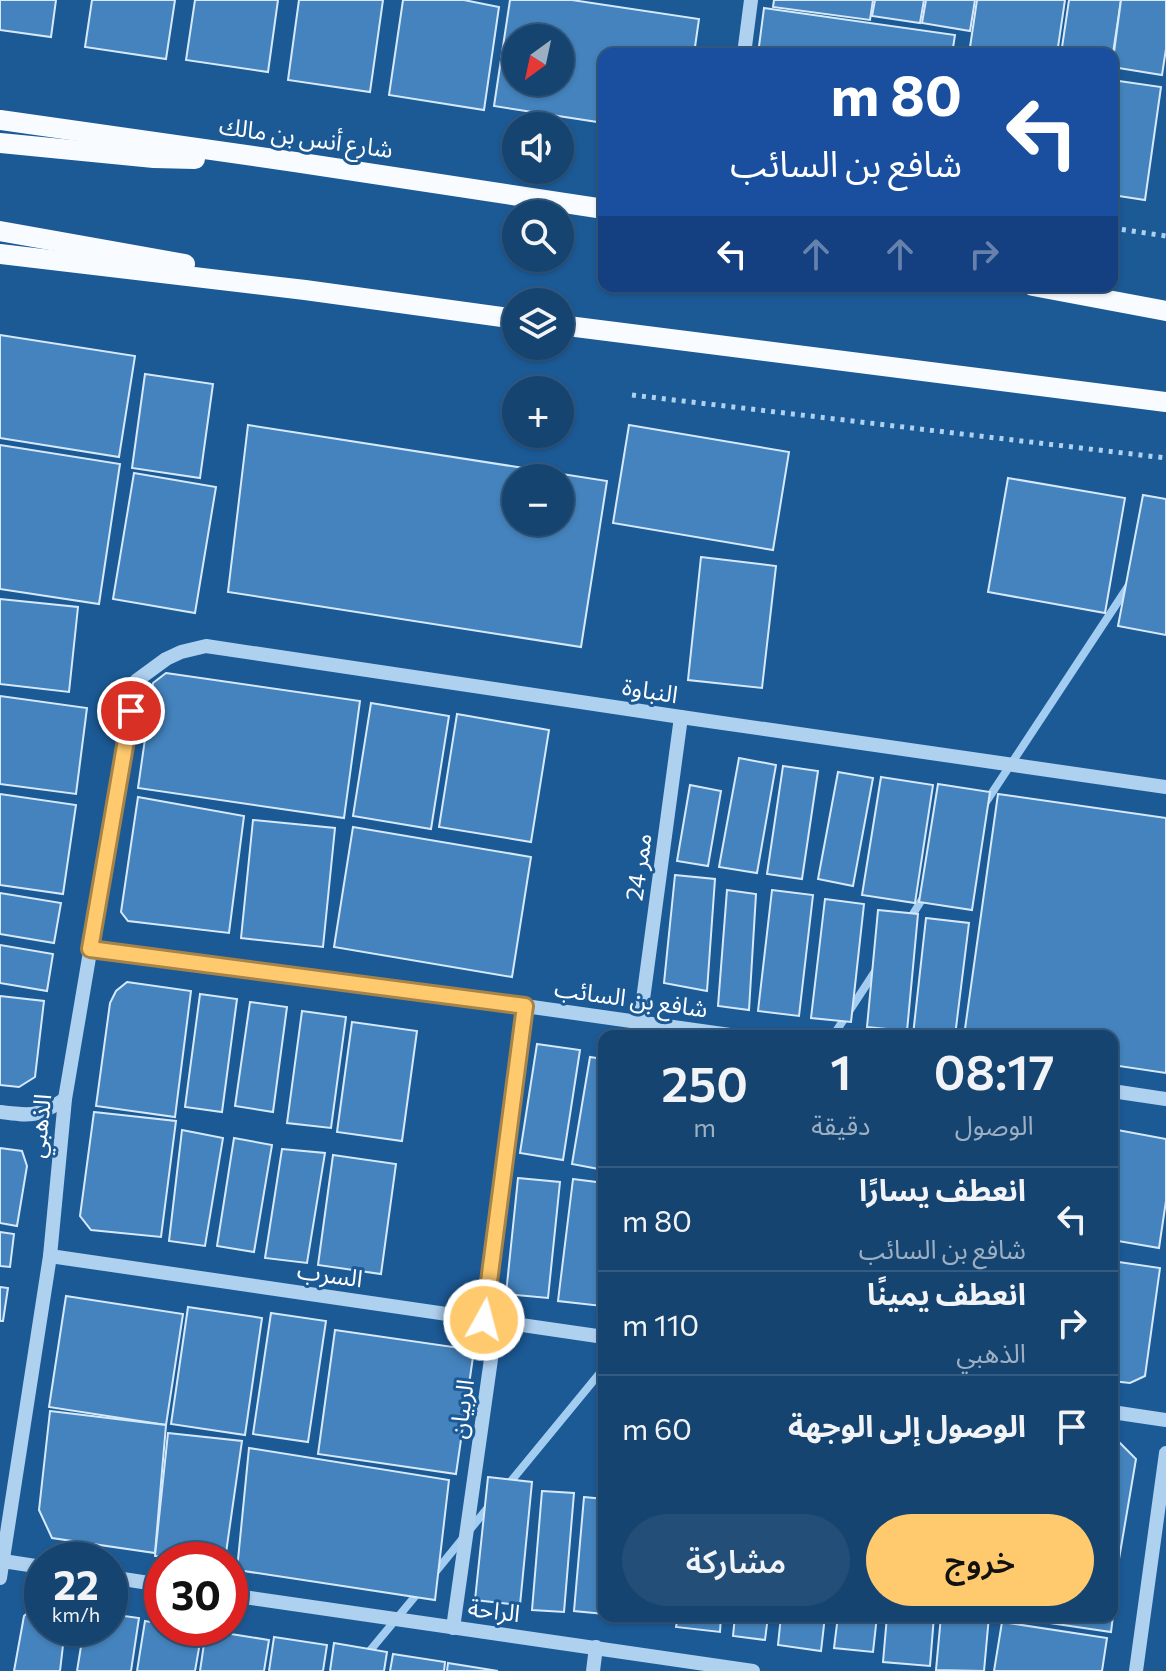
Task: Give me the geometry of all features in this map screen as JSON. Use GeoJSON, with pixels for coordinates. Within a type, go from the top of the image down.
{"type":"FeatureCollection","features":[{"type":"Feature","properties":{"kind":"main road","name":"شارع أنس بن مالك"},"geometry":{"type":"LineString","coordinates":[[0,120],[598,208]]}},
{"type":"Feature","properties":{"kind":"main road"},"geometry":{"type":"LineString","coordinates":[[0,143],[154,158],[295,162]]}},
{"type":"Feature","properties":{"kind":"main road"},"geometry":{"type":"LineString","coordinates":[[0,231],[147,256],[305,290]]}},
{"type":"Feature","properties":{"kind":"main road"},"geometry":{"type":"LineString","coordinates":[[0,254],[502,317]]}},
{"type":"Feature","properties":{"kind":"main road"},"geometry":{"type":"LineString","coordinates":[[1065,292],[1166,311]]}},
{"type":"Feature","properties":{"kind":"main road"},"geometry":{"type":"LineString","coordinates":[[574,327],[1166,402]]}},
{"type":"Feature","properties":{"kind":"street"},"geometry":{"type":"LineString","coordinates":[[745,48],[751,0]]}},
{"type":"Feature","properties":{"kind":"street","name":"النباوة"},"geometry":{"type":"LineString","coordinates":[[136,681],[174,655],[206,646],[1166,787]]}},
{"type":"Feature","properties":{"kind":"street","name":"الذهبي"},"geometry":{"type":"LineString","coordinates":[[0,1578],[50,1256],[65,1099],[136,681]]}},
{"type":"Feature","properties":{"kind":"street","name":"ممر 24"},"geometry":{"type":"LineString","coordinates":[[640,1022],[681,717]]}},
{"type":"Feature","properties":{"kind":"street","name":"شافع بن السائب"},"geometry":{"type":"LineString","coordinates":[[90,949],[695,1030]]}},
{"type":"Feature","properties":{"kind":"street","name":"الربيان"},"geometry":{"type":"LineString","coordinates":[[453,1628],[493,1345],[484,1320],[525,1006]]}},
{"type":"Feature","properties":{"kind":"street"},"geometry":{"type":"LineString","coordinates":[[1118,1092],[1166,1099]]}},
{"type":"Feature","properties":{"kind":"street"},"geometry":{"type":"LineString","coordinates":[[0,1112],[30,1116],[48,1111],[65,1099]]}},
{"type":"Feature","properties":{"kind":"street","name":"السرب"},"geometry":{"type":"LineString","coordinates":[[50,1256],[598,1336]]}},
{"type":"Feature","properties":{"kind":"street"},"geometry":{"type":"LineString","coordinates":[[1118,1413],[1166,1420]]}},
{"type":"Feature","properties":{"kind":"street"},"geometry":{"type":"LineString","coordinates":[[1136,1671],[1166,1453]]}},
{"type":"Feature","properties":{"kind":"street"},"geometry":{"type":"LineString","coordinates":[[3,1561],[24,1564]]}},
{"type":"Feature","properties":{"kind":"street","name":"الراحة"},"geometry":{"type":"LineString","coordinates":[[248,1598],[753,1671]]}},
{"type":"Feature","properties":{"kind":"street"},"geometry":{"type":"LineString","coordinates":[[593,1671],[596,1647]]}},
{"type":"Feature","properties":{"kind":"path"},"geometry":{"type":"LineString","coordinates":[[1118,229],[1166,236]]}},
{"type":"Feature","properties":{"kind":"path"},"geometry":{"type":"LineString","coordinates":[[632,395],[1166,458]]}},
{"type":"Feature","properties":{"kind":"building"},"geometry":{"type":"Polygon","coordinates":[[[0,0],[56,0],[51,37],[0,30],[0,0]]]}},
{"type":"Feature","properties":{"kind":"building"},"geometry":{"type":"Polygon","coordinates":[[[92,0],[175,0],[166,59],[85,47],[92,0]]]}},
{"type":"Feature","properties":{"kind":"building"},"geometry":{"type":"Polygon","coordinates":[[[195,0],[278,0],[268,72],[186,60],[195,0]]]}},
{"type":"Feature","properties":{"kind":"building"},"geometry":{"type":"Polygon","coordinates":[[[299,0],[383,0],[370,92],[288,80],[299,0]]]}},
{"type":"Feature","properties":{"kind":"building"},"geometry":{"type":"Polygon","coordinates":[[[403,0],[464,0],[499,7],[484,110],[389,95],[403,0]]]}},
{"type":"Feature","properties":{"kind":"building"},"geometry":{"type":"Polygon","coordinates":[[[510,0],[572,0],[699,19],[695,48],[598,48],[598,122],[574,118],[574,112],[533,112],[494,106],[502,53],[502,96],[574,96],[574,24],[506,24],[510,0]]]}},
{"type":"Feature","properties":{"kind":"building"},"geometry":{"type":"Polygon","coordinates":[[[774,0],[873,0],[870,20],[773,7],[774,0]]]}},
{"type":"Feature","properties":{"kind":"building"},"geometry":{"type":"Polygon","coordinates":[[[875,0],[924,0],[920,23],[872,16],[875,0]]]}},
{"type":"Feature","properties":{"kind":"building"},"geometry":{"type":"Polygon","coordinates":[[[926,0],[975,0],[970,31],[922,23],[926,0]]]}},
{"type":"Feature","properties":{"kind":"building"},"geometry":{"type":"Polygon","coordinates":[[[977,0],[1065,0],[1058,48],[970,48],[977,0]]]}},
{"type":"Feature","properties":{"kind":"building"},"geometry":{"type":"Polygon","coordinates":[[[1069,0],[1121,0],[1114,48],[1062,48],[1069,0]]]}},
{"type":"Feature","properties":{"kind":"building"},"geometry":{"type":"Polygon","coordinates":[[[1121,0],[1166,0],[1166,49],[1162,75],[1118,68],[1118,48],[1115,48],[1121,0]]]}},
{"type":"Feature","properties":{"kind":"building"},"geometry":{"type":"Polygon","coordinates":[[[764,8],[955,35],[953,48],[759,48],[764,8]]]}},
{"type":"Feature","properties":{"kind":"building"},"geometry":{"type":"Polygon","coordinates":[[[1118,81],[1161,87],[1145,200],[1118,196],[1118,81]]]}},
{"type":"Feature","properties":{"kind":"building"},"geometry":{"type":"Polygon","coordinates":[[[0,335],[135,356],[119,457],[0,438],[0,335]]]}},
{"type":"Feature","properties":{"kind":"building"},"geometry":{"type":"Polygon","coordinates":[[[145,374],[213,384],[200,478],[132,468],[145,374]]]}},
{"type":"Feature","properties":{"kind":"building"},"geometry":{"type":"Polygon","coordinates":[[[248,425],[502,465],[502,536],[574,536],[574,476],[607,481],[581,647],[228,592],[248,425]]]}},
{"type":"Feature","properties":{"kind":"building"},"geometry":{"type":"Polygon","coordinates":[[[629,425],[789,452],[773,550],[613,523],[629,425]]]}},
{"type":"Feature","properties":{"kind":"building"},"geometry":{"type":"Polygon","coordinates":[[[0,445],[120,464],[99,604],[0,589],[0,445]]]}},
{"type":"Feature","properties":{"kind":"building"},"geometry":{"type":"Polygon","coordinates":[[[134,473],[216,487],[195,613],[113,599],[134,473]]]}},
{"type":"Feature","properties":{"kind":"building"},"geometry":{"type":"Polygon","coordinates":[[[1008,478],[1125,498],[1105,613],[988,592],[1008,478]]]}},
{"type":"Feature","properties":{"kind":"building"},"geometry":{"type":"Polygon","coordinates":[[[1143,495],[1166,499],[1166,635],[1118,626],[1143,495]]]}},
{"type":"Feature","properties":{"kind":"building"},"geometry":{"type":"Polygon","coordinates":[[[701,557],[776,566],[762,688],[688,680],[701,557]]]}},
{"type":"Feature","properties":{"kind":"building"},"geometry":{"type":"Polygon","coordinates":[[[0,599],[78,607],[69,692],[0,684],[0,599]]]}},
{"type":"Feature","properties":{"kind":"building"},"geometry":{"type":"Polygon","coordinates":[[[166,673],[360,701],[344,818],[138,788],[153,683],[166,673]]]}},
{"type":"Feature","properties":{"kind":"building"},"geometry":{"type":"Polygon","coordinates":[[[0,696],[87,708],[76,794],[0,784],[0,696]]]}},
{"type":"Feature","properties":{"kind":"building"},"geometry":{"type":"Polygon","coordinates":[[[371,703],[449,716],[431,829],[353,816],[371,703]]]}},
{"type":"Feature","properties":{"kind":"building"},"geometry":{"type":"Polygon","coordinates":[[[457,714],[549,730],[531,842],[439,827],[457,714]]]}},
{"type":"Feature","properties":{"kind":"building"},"geometry":{"type":"Polygon","coordinates":[[[739,758],[776,765],[757,873],[719,867],[739,758]]]}},
{"type":"Feature","properties":{"kind":"building"},"geometry":{"type":"Polygon","coordinates":[[[783,766],[818,771],[802,879],[767,874],[783,766]]]}},
{"type":"Feature","properties":{"kind":"building"},"geometry":{"type":"Polygon","coordinates":[[[838,772],[873,778],[853,886],[818,879],[838,772]]]}},
{"type":"Feature","properties":{"kind":"building"},"geometry":{"type":"Polygon","coordinates":[[[881,777],[933,785],[915,903],[862,895],[881,777]]]}},
{"type":"Feature","properties":{"kind":"building"},"geometry":{"type":"Polygon","coordinates":[[[938,784],[990,792],[972,910],[919,902],[938,784]]]}},
{"type":"Feature","properties":{"kind":"building"},"geometry":{"type":"Polygon","coordinates":[[[690,785],[721,791],[708,866],[677,861],[690,785]]]}},
{"type":"Feature","properties":{"kind":"building"},"geometry":{"type":"Polygon","coordinates":[[[0,794],[76,805],[63,894],[0,885],[0,794]]]}},
{"type":"Feature","properties":{"kind":"building"},"geometry":{"type":"Polygon","coordinates":[[[998,794],[1166,818],[1166,1073],[1118,1066],[1118,1030],[965,1030],[998,794]]]}},
{"type":"Feature","properties":{"kind":"building"},"geometry":{"type":"Polygon","coordinates":[[[138,797],[244,816],[229,933],[128,921],[121,912],[138,797]]]}},
{"type":"Feature","properties":{"kind":"building"},"geometry":{"type":"Polygon","coordinates":[[[253,820],[335,828],[323,947],[241,938],[253,820]]]}},
{"type":"Feature","properties":{"kind":"building"},"geometry":{"type":"Polygon","coordinates":[[[353,827],[531,857],[512,977],[334,947],[353,827]]]}},
{"type":"Feature","properties":{"kind":"building"},"geometry":{"type":"Polygon","coordinates":[[[675,875],[715,879],[707,991],[664,983],[675,875]]]}},
{"type":"Feature","properties":{"kind":"building"},"geometry":{"type":"Polygon","coordinates":[[[727,890],[756,894],[749,1010],[718,1006],[727,890]]]}},
{"type":"Feature","properties":{"kind":"building"},"geometry":{"type":"Polygon","coordinates":[[[772,890],[813,895],[799,1016],[758,1011],[772,890]]]}},
{"type":"Feature","properties":{"kind":"building"},"geometry":{"type":"Polygon","coordinates":[[[0,893],[61,903],[54,943],[0,934],[0,893]]]}},
{"type":"Feature","properties":{"kind":"building"},"geometry":{"type":"Polygon","coordinates":[[[825,899],[864,904],[851,1022],[811,1018],[825,899]]]}},
{"type":"Feature","properties":{"kind":"building"},"geometry":{"type":"Polygon","coordinates":[[[878,910],[918,914],[907,1030],[867,1027],[878,910]]]}},
{"type":"Feature","properties":{"kind":"building"},"geometry":{"type":"Polygon","coordinates":[[[926,918],[969,923],[956,1030],[914,1030],[926,918]]]}},
{"type":"Feature","properties":{"kind":"building"},"geometry":{"type":"Polygon","coordinates":[[[0,945],[53,954],[47,991],[0,983],[0,945]]]}},
{"type":"Feature","properties":{"kind":"building"},"geometry":{"type":"Polygon","coordinates":[[[127,982],[191,991],[175,1117],[96,1106],[110,1003],[116,991],[127,982]]]}},
{"type":"Feature","properties":{"kind":"building"},"geometry":{"type":"Polygon","coordinates":[[[200,994],[237,999],[222,1112],[185,1107],[200,994]]]}},
{"type":"Feature","properties":{"kind":"building"},"geometry":{"type":"Polygon","coordinates":[[[0,996],[44,1001],[35,1077],[19,1087],[0,1085],[0,996]]]}},
{"type":"Feature","properties":{"kind":"building"},"geometry":{"type":"Polygon","coordinates":[[[250,1002],[287,1007],[273,1112],[235,1106],[250,1002]]]}},
{"type":"Feature","properties":{"kind":"building"},"geometry":{"type":"Polygon","coordinates":[[[302,1011],[346,1017],[331,1128],[287,1123],[302,1011]]]}},
{"type":"Feature","properties":{"kind":"building"},"geometry":{"type":"Polygon","coordinates":[[[352,1022],[417,1031],[402,1141],[337,1132],[352,1022]]]}},
{"type":"Feature","properties":{"kind":"building"},"geometry":{"type":"Polygon","coordinates":[[[537,1044],[580,1050],[563,1160],[520,1153],[537,1044]]]}},
{"type":"Feature","properties":{"kind":"building"},"geometry":{"type":"Polygon","coordinates":[[[590,1057],[598,1058],[598,1169],[572,1164],[590,1057]]]}},
{"type":"Feature","properties":{"kind":"building"},"geometry":{"type":"Polygon","coordinates":[[[94,1112],[176,1121],[161,1237],[91,1230],[80,1216],[94,1112]]]}},
{"type":"Feature","properties":{"kind":"building"},"geometry":{"type":"Polygon","coordinates":[[[182,1130],[223,1138],[205,1246],[169,1241],[182,1130]]]}},
{"type":"Feature","properties":{"kind":"building"},"geometry":{"type":"Polygon","coordinates":[[[1118,1130],[1166,1139],[1166,1201],[1159,1248],[1118,1241],[1118,1130]]]}},
{"type":"Feature","properties":{"kind":"building"},"geometry":{"type":"Polygon","coordinates":[[[234,1138],[272,1145],[254,1252],[217,1246],[234,1138]]]}},
{"type":"Feature","properties":{"kind":"building"},"geometry":{"type":"Polygon","coordinates":[[[0,1148],[22,1151],[27,1166],[17,1226],[0,1223],[0,1148]]]}},
{"type":"Feature","properties":{"kind":"building"},"geometry":{"type":"Polygon","coordinates":[[[282,1149],[325,1153],[307,1263],[265,1258],[282,1149]]]}},
{"type":"Feature","properties":{"kind":"building"},"geometry":{"type":"Polygon","coordinates":[[[333,1155],[396,1164],[381,1274],[318,1265],[333,1155]]]}},
{"type":"Feature","properties":{"kind":"building"},"geometry":{"type":"Polygon","coordinates":[[[518,1178],[560,1182],[548,1298],[506,1294],[518,1178]]]}},
{"type":"Feature","properties":{"kind":"building"},"geometry":{"type":"Polygon","coordinates":[[[573,1179],[598,1182],[598,1306],[558,1301],[573,1179]]]}},
{"type":"Feature","properties":{"kind":"building"},"geometry":{"type":"Polygon","coordinates":[[[0,1232],[14,1234],[10,1267],[0,1266],[0,1232]]]}},
{"type":"Feature","properties":{"kind":"building"},"geometry":{"type":"Polygon","coordinates":[[[1118,1262],[1160,1268],[1145,1376],[1130,1383],[1118,1382],[1118,1262]]]}},
{"type":"Feature","properties":{"kind":"building"},"geometry":{"type":"Polygon","coordinates":[[[0,1287],[8,1288],[3,1321],[0,1321],[0,1287]]]}},
{"type":"Feature","properties":{"kind":"building"},"geometry":{"type":"Polygon","coordinates":[[[66,1296],[183,1314],[166,1425],[49,1407],[66,1296]]]}},
{"type":"Feature","properties":{"kind":"building"},"geometry":{"type":"Polygon","coordinates":[[[188,1307],[262,1318],[245,1435],[171,1424],[188,1307]]]}},
{"type":"Feature","properties":{"kind":"building"},"geometry":{"type":"Polygon","coordinates":[[[271,1313],[326,1321],[308,1442],[253,1434],[271,1313]]]}},
{"type":"Feature","properties":{"kind":"building"},"geometry":{"type":"Polygon","coordinates":[[[335,1330],[474,1350],[456,1474],[318,1454],[335,1330]]]}},
{"type":"Feature","properties":{"kind":"building"},"geometry":{"type":"Polygon","coordinates":[[[50,1411],[166,1425],[156,1542],[144,1542],[144,1551],[128,1549],[128,1542],[79,1542],[52,1538],[39,1510],[50,1411]]]}},
{"type":"Feature","properties":{"kind":"building"},"geometry":{"type":"Polygon","coordinates":[[[168,1433],[242,1441],[228,1542],[156,1542],[168,1433]]]}},
{"type":"Feature","properties":{"kind":"building"},"geometry":{"type":"Polygon","coordinates":[[[1118,1443],[1136,1459],[1118,1565],[1118,1443]]]}},
{"type":"Feature","properties":{"kind":"building"},"geometry":{"type":"Polygon","coordinates":[[[249,1448],[449,1480],[435,1600],[248,1572],[248,1542],[240,1542],[249,1448]]]}},
{"type":"Feature","properties":{"kind":"building"},"geometry":{"type":"Polygon","coordinates":[[[488,1477],[532,1482],[520,1605],[475,1600],[488,1477]]]}},
{"type":"Feature","properties":{"kind":"building"},"geometry":{"type":"Polygon","coordinates":[[[542,1491],[574,1493],[564,1612],[532,1610],[542,1491]]]}},
{"type":"Feature","properties":{"kind":"building"},"geometry":{"type":"Polygon","coordinates":[[[584,1497],[598,1498],[598,1613],[574,1611],[584,1497]]]}},
{"type":"Feature","properties":{"kind":"building"},"geometry":{"type":"Polygon","coordinates":[[[24,1616],[24,1646],[63,1646],[60,1671],[14,1671],[24,1616]]]}},
{"type":"Feature","properties":{"kind":"building"},"geometry":{"type":"Polygon","coordinates":[[[128,1616],[139,1618],[131,1671],[77,1671],[81,1646],[128,1646],[128,1616]]]}},
{"type":"Feature","properties":{"kind":"building"},"geometry":{"type":"Polygon","coordinates":[[[677,1622],[721,1622],[720,1632],[676,1627],[677,1622]]]}},
{"type":"Feature","properties":{"kind":"building"},"geometry":{"type":"Polygon","coordinates":[[[734,1622],[767,1622],[765,1640],[733,1636],[734,1622]]]}},
{"type":"Feature","properties":{"kind":"building"},"geometry":{"type":"Polygon","coordinates":[[[780,1622],[824,1622],[821,1651],[778,1645],[780,1622]]]}},
{"type":"Feature","properties":{"kind":"building"},"geometry":{"type":"Polygon","coordinates":[[[837,1622],[876,1622],[873,1652],[834,1648],[837,1622]]]}},
{"type":"Feature","properties":{"kind":"building"},"geometry":{"type":"Polygon","coordinates":[[[886,1622],[934,1622],[930,1666],[883,1662],[886,1622]]]}},
{"type":"Feature","properties":{"kind":"building"},"geometry":{"type":"Polygon","coordinates":[[[940,1622],[988,1622],[984,1671],[936,1670],[940,1622]]]}},
{"type":"Feature","properties":{"kind":"building"},"geometry":{"type":"Polygon","coordinates":[[[1002,1622],[1107,1638],[1102,1671],[994,1671],[1002,1622]]]}},
{"type":"Feature","properties":{"kind":"building"},"geometry":{"type":"Polygon","coordinates":[[[1044,1622],[1112,1622],[1111,1632],[1044,1622]]]}},
{"type":"Feature","properties":{"kind":"building"},"geometry":{"type":"Polygon","coordinates":[[[144,1627],[144,1646],[199,1646],[195,1671],[137,1671],[144,1627]]]}},
{"type":"Feature","properties":{"kind":"building"},"geometry":{"type":"Polygon","coordinates":[[[248,1637],[269,1640],[264,1671],[200,1671],[204,1646],[248,1646],[248,1637]]]}},
{"type":"Feature","properties":{"kind":"building"},"geometry":{"type":"Polygon","coordinates":[[[274,1637],[327,1645],[323,1671],[269,1671],[274,1637]]]}},
{"type":"Feature","properties":{"kind":"building"},"geometry":{"type":"Polygon","coordinates":[[[334,1643],[387,1652],[384,1671],[330,1671],[334,1643]]]}},
{"type":"Feature","properties":{"kind":"building"},"geometry":{"type":"Polygon","coordinates":[[[393,1654],[445,1662],[444,1671],[390,1671],[393,1654]]]}},
{"type":"Feature","properties":{"kind":"building"},"geometry":{"type":"Polygon","coordinates":[[[448,1663],[498,1671],[447,1671],[448,1663]]]}},
{"type":"Feature","properties":{"kind":"waterway"},"geometry":{"type":"LineString","coordinates":[[984,805],[1131,582]]}},
{"type":"Feature","properties":{"kind":"waterway"},"geometry":{"type":"LineString","coordinates":[[908,922],[926,893]]}},
{"type":"Feature","properties":{"kind":"waterway"},"geometry":{"type":"LineString","coordinates":[[837,1030],[876,970]]}},
{"type":"Feature","properties":{"kind":"waterway"},"geometry":{"type":"LineString","coordinates":[[507,1486],[598,1375]]}},
{"type":"Feature","properties":{"kind":"waterway"},"geometry":{"type":"LineString","coordinates":[[433,1575],[490,1505]]}},
{"type":"Feature","properties":{"kind":"waterway"},"geometry":{"type":"LineString","coordinates":[[353,1671],[422,1588]]}},
{"type":"Feature","properties":{"kind":"route"},"geometry":{"type":"LineString","coordinates":[[131,711],[90,949],[525,1006],[484,1320]]}}]}
